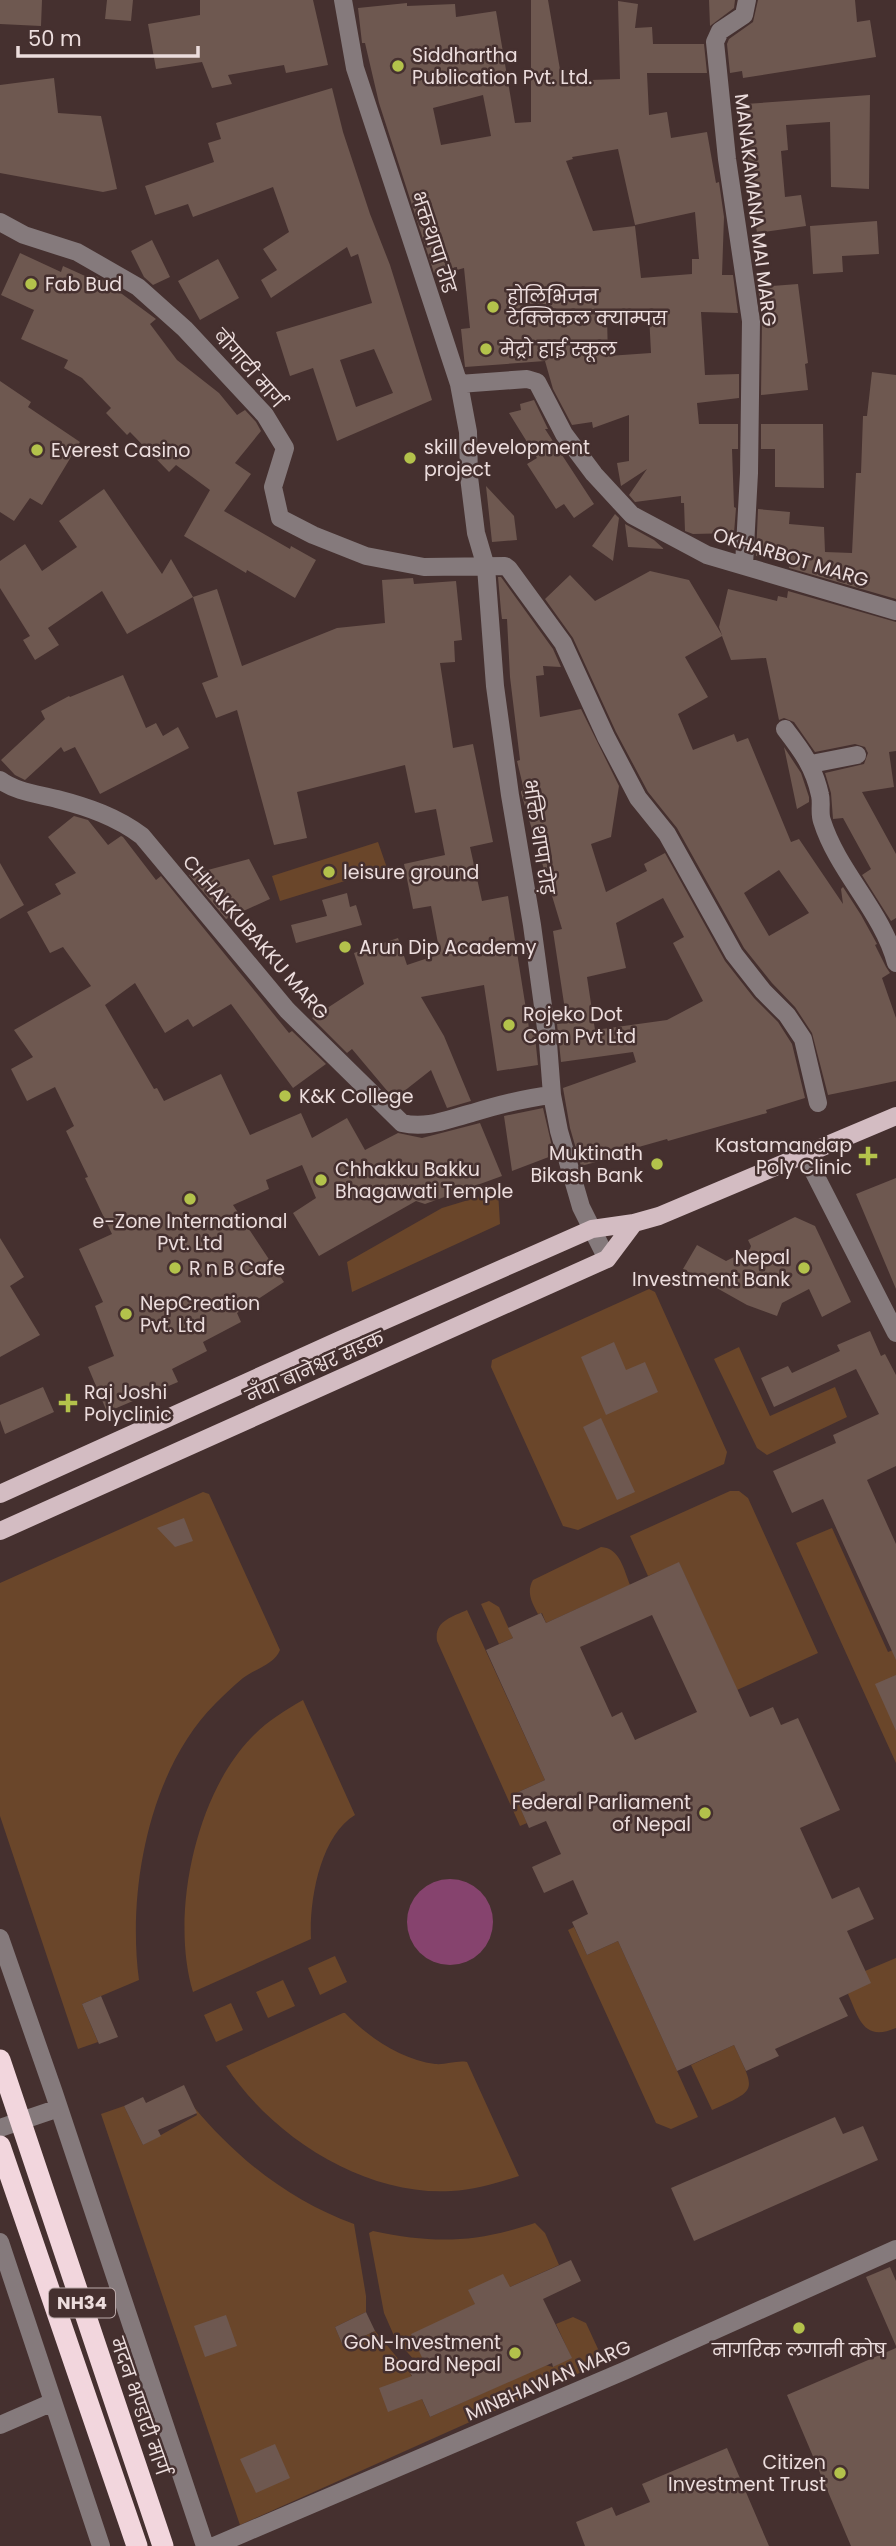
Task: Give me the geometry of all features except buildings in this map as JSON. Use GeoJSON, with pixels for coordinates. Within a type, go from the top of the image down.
{"type":"FeatureCollection","features":[{"type":"Feature","properties":{"kind":"highway","name":"मदन भण्डारी मार्ग"},"geometry":{"type":"LineString","coordinates":[[2,2070],[163,2546]]}},
{"type":"Feature","properties":{"kind":"highway","name":"NH34"},"geometry":{"type":"LineString","coordinates":[[0,2146],[137,2546]]}},
{"type":"Feature","properties":{"kind":"main road","name":"नँया बानेश्वर सडक"},"geometry":{"type":"LineString","coordinates":[[0,1494],[592,1229],[634,1223],[659,1216],[896,1116]]}},
{"type":"Feature","properties":{"kind":"main road","name":"नँया बानेश्वर सडक"},"geometry":{"type":"LineString","coordinates":[[0,1531],[607,1259],[634,1223]]}},
{"type":"Feature","properties":{"kind":"street","name":"भक्तथापा रोड"},"geometry":{"type":"LineString","coordinates":[[343,0],[355,68],[459,384],[468,432],[472,499]]}},
{"type":"Feature","properties":{"kind":"street","name":"MANAKAMANA MAI MARG"},"geometry":{"type":"LineString","coordinates":[[744,565],[749,473],[751,321],[727,159],[715,42],[720,31],[744,15],[747,0]]}},
{"type":"Feature","properties":{"kind":"street","name":"बोगाटी मार्ग"},"geometry":{"type":"LineString","coordinates":[[0,222],[24,235],[77,252],[138,287],[185,329],[265,415],[285,449],[274,487],[280,518],[313,535],[366,556],[424,567],[486,567]]}},
{"type":"Feature","properties":{"kind":"street","name":"OKHARBOT MARG"},"geometry":{"type":"LineString","coordinates":[[459,384],[527,379],[537,382],[564,434],[594,474],[632,515],[707,555],[896,611]]}},
{"type":"Feature","properties":{"kind":"street","name":"भक्ति थापा रोड़"},"geometry":{"type":"LineString","coordinates":[[472,499],[476,533],[486,567],[495,686],[532,925],[548,1043],[552,1095],[559,1131],[581,1207],[592,1229]]}},
{"type":"Feature","properties":{"kind":"street"},"geometry":{"type":"LineString","coordinates":[[486,567],[505,566],[509,569],[563,643],[606,737],[638,798],[667,834],[734,954],[787,1015],[803,1039],[818,1103]]}},
{"type":"Feature","properties":{"kind":"street"},"geometry":{"type":"LineString","coordinates":[[785,729],[811,764],[821,797],[821,819],[842,864],[893,942],[896,963]]}},
{"type":"Feature","properties":{"kind":"street"},"geometry":{"type":"LineString","coordinates":[[811,764],[857,755]]}},
{"type":"Feature","properties":{"kind":"street","name":"CHHAKKUBAKKU MARG"},"geometry":{"type":"LineString","coordinates":[[0,780],[8,786],[122,820],[142,836],[287,1010],[402,1123],[439,1123],[527,1098],[552,1095]]}},
{"type":"Feature","properties":{"kind":"street"},"geometry":{"type":"LineString","coordinates":[[804,1153],[896,1333]]}},
{"type":"Feature","properties":{"kind":"street"},"geometry":{"type":"LineString","coordinates":[[592,1229],[607,1259]]}},
{"type":"Feature","properties":{"kind":"street"},"geometry":{"type":"LineString","coordinates":[[0,1938],[205,2546]]}},
{"type":"Feature","properties":{"kind":"street"},"geometry":{"type":"LineString","coordinates":[[0,2128],[59,2108]]}},
{"type":"Feature","properties":{"kind":"street"},"geometry":{"type":"LineString","coordinates":[[1,2247],[101,2546]]}},
{"type":"Feature","properties":{"kind":"street","name":"MINBHAWAN MARG"},"geometry":{"type":"LineString","coordinates":[[214,2546],[624,2371],[896,2249]]}},
{"type":"Feature","properties":{"kind":"street"},"geometry":{"type":"LineString","coordinates":[[0,2425],[53,2402]]}},
{"type":"Feature","properties":{"kind":"shaded area","name":"leisure ground"},"geometry":{"type":"Polygon","coordinates":[[[378,842],[387,868],[280,901],[272,876],[378,842]]]}},
{"type":"Feature","properties":{"kind":"shaded area"},"geometry":{"type":"Polygon","coordinates":[[[498,1191],[500,1224],[352,1292],[347,1262],[442,1208],[498,1191]]]}},
{"type":"Feature","properties":{"kind":"shaded area"},"geometry":{"type":"Polygon","coordinates":[[[649,1289],[655,1292],[727,1452],[724,1464],[578,1530],[563,1526],[491,1367],[492,1360],[649,1289]]]}},
{"type":"Feature","properties":{"kind":"shaded area"},"geometry":{"type":"Polygon","coordinates":[[[739,1347],[770,1416],[835,1387],[847,1417],[767,1455],[757,1448],[714,1359],[739,1347]]]}},
{"type":"Feature","properties":{"kind":"shaded area"},"geometry":{"type":"Polygon","coordinates":[[[730,1491],[739,1491],[748,1498],[818,1653],[737,1690],[679,1563],[648,1576],[630,1536],[730,1491]]]}},
{"type":"Feature","properties":{"kind":"shaded area"},"geometry":{"type":"Polygon","coordinates":[[[203,1492],[209,1494],[280,1650],[274,1659],[243,1678],[215,1704],[192,1731],[174,1762],[159,1797],[140,1871],[136,1945],[139,1980],[82,2004],[98,2042],[78,2049],[0,1816],[0,1583],[203,1492]]]}},
{"type":"Feature","properties":{"kind":"shaded area"},"geometry":{"type":"Polygon","coordinates":[[[832,1528],[888,1652],[896,1649],[896,1763],[796,1543],[832,1528]]]}},
{"type":"Feature","properties":{"kind":"shaded area"},"geometry":{"type":"Polygon","coordinates":[[[601,1547],[613,1551],[617,1556],[630,1585],[546,1623],[542,1613],[538,1614],[531,1597],[533,1580],[601,1547]]]}},
{"type":"Feature","properties":{"kind":"shaded area"},"geometry":{"type":"Polygon","coordinates":[[[489,1601],[499,1607],[513,1638],[499,1644],[481,1604],[489,1601]]]}},
{"type":"Feature","properties":{"kind":"shaded area"},"geometry":{"type":"Polygon","coordinates":[[[467,1610],[545,1780],[514,1794],[527,1823],[520,1826],[437,1641],[441,1624],[467,1610]]]}},
{"type":"Feature","properties":{"kind":"shaded area"},"geometry":{"type":"Polygon","coordinates":[[[303,1700],[355,1815],[343,1825],[325,1853],[312,1907],[311,1939],[193,1992],[184,1928],[192,1858],[202,1824],[215,1791],[231,1762],[269,1722],[303,1700]]]}},
{"type":"Feature","properties":{"kind":"shaded area"},"geometry":{"type":"Polygon","coordinates":[[[450,1879],[466,1883],[480,1892],[489,1906],[493,1922],[489,1938],[480,1952],[466,1961],[450,1965],[434,1961],[420,1952],[411,1938],[407,1922],[411,1906],[420,1892],[434,1883],[450,1879]]]}},
{"type":"Feature","properties":{"kind":"shaded area"},"geometry":{"type":"Polygon","coordinates":[[[574,1927],[587,1955],[618,1941],[698,2117],[671,2129],[656,2123],[568,1930],[574,1927]]]}},
{"type":"Feature","properties":{"kind":"shaded area"},"geometry":{"type":"Polygon","coordinates":[[[335,1956],[347,1982],[320,1995],[308,1968],[335,1956]]]}},
{"type":"Feature","properties":{"kind":"shaded area"},"geometry":{"type":"Polygon","coordinates":[[[896,1958],[896,2028],[885,2032],[869,2030],[859,2019],[848,1994],[865,1971],[896,1958]]]}},
{"type":"Feature","properties":{"kind":"shaded area"},"geometry":{"type":"Polygon","coordinates":[[[283,1980],[295,2006],[268,2018],[256,1992],[283,1980]]]}},
{"type":"Feature","properties":{"kind":"shaded area"},"geometry":{"type":"Polygon","coordinates":[[[231,2003],[243,2030],[216,2042],[204,2015],[231,2003]]]}},
{"type":"Feature","properties":{"kind":"shaded area"},"geometry":{"type":"Polygon","coordinates":[[[343,2013],[375,2039],[410,2058],[435,2064],[467,2062],[519,2176],[477,2188],[451,2191],[419,2190],[386,2184],[354,2172],[324,2157],[268,2116],[245,2092],[226,2066],[343,2013]]]}},
{"type":"Feature","properties":{"kind":"shaded area"},"geometry":{"type":"Polygon","coordinates":[[[734,2045],[749,2080],[748,2087],[738,2097],[712,2110],[691,2065],[734,2045]]]}},
{"type":"Feature","properties":{"kind":"shaded area"},"geometry":{"type":"Polygon","coordinates":[[[124,2106],[143,2145],[197,2115],[193,2106],[227,2143],[266,2176],[308,2203],[354,2224],[366,2296],[366,2312],[335,2327],[343,2346],[375,2331],[410,2373],[430,2417],[545,2365],[553,2367],[571,2357],[556,2324],[573,2317],[586,2323],[604,2362],[240,2525],[101,2114],[124,2106]]]}},
{"type":"Feature","properties":{"kind":"shaded area"},"geometry":{"type":"Polygon","coordinates":[[[535,2223],[545,2233],[559,2265],[510,2287],[469,2291],[491,2337],[421,2368],[395,2338],[384,2313],[369,2233],[373,2231],[435,2239],[473,2238],[535,2223]]]}},
{"type":"Feature","properties":{"kind":"place","name":"Siddhartha Publication Pvt. Ltd."},"geometry":{"type":"Point","coordinates":[398,66]}},
{"type":"Feature","properties":{"kind":"place","name":"Fab Bud"},"geometry":{"type":"Point","coordinates":[31,284]}},
{"type":"Feature","properties":{"kind":"place","name":"होलिभिजन टेक्निकल क्याम्पस"},"geometry":{"type":"Point","coordinates":[493,307]}},
{"type":"Feature","properties":{"kind":"place","name":"मेट्रो हाई स्कूल"},"geometry":{"type":"Point","coordinates":[486,349]}},
{"type":"Feature","properties":{"kind":"place","name":"Everest Casino"},"geometry":{"type":"Point","coordinates":[37,450]}},
{"type":"Feature","properties":{"kind":"place","name":"skill development project"},"geometry":{"type":"Point","coordinates":[410,458]}},
{"type":"Feature","properties":{"kind":"place","name":"leisure ground"},"geometry":{"type":"Point","coordinates":[329,872]}},
{"type":"Feature","properties":{"kind":"place","name":"Arun Dip Academy"},"geometry":{"type":"Point","coordinates":[345,947]}},
{"type":"Feature","properties":{"kind":"place","name":"Rojeko Dot Com Pvt Ltd"},"geometry":{"type":"Point","coordinates":[509,1025]}},
{"type":"Feature","properties":{"kind":"place","name":"K&K College"},"geometry":{"type":"Point","coordinates":[285,1096]}},
{"type":"Feature","properties":{"kind":"place","name":"Kastamandap Poly Clinic"},"geometry":{"type":"Point","coordinates":[868,1156]}},
{"type":"Feature","properties":{"kind":"place","name":"Muktinath Bikash Bank"},"geometry":{"type":"Point","coordinates":[657,1164]}},
{"type":"Feature","properties":{"kind":"place","name":"Chhakku Bakku Bhagawati Temple"},"geometry":{"type":"Point","coordinates":[321,1180]}},
{"type":"Feature","properties":{"kind":"place","name":"e-Zone International Pvt. Ltd"},"geometry":{"type":"Point","coordinates":[190,1199]}},
{"type":"Feature","properties":{"kind":"place","name":"R n B Cafe"},"geometry":{"type":"Point","coordinates":[175,1268]}},
{"type":"Feature","properties":{"kind":"place","name":"Nepal Investment Bank"},"geometry":{"type":"Point","coordinates":[804,1268]}},
{"type":"Feature","properties":{"kind":"place","name":"NepCreation Pvt. Ltd"},"geometry":{"type":"Point","coordinates":[126,1314]}},
{"type":"Feature","properties":{"kind":"place","name":"Raj Joshi Polyclinic"},"geometry":{"type":"Point","coordinates":[68,1403]}},
{"type":"Feature","properties":{"kind":"place","name":"Federal Parliament of Nepal"},"geometry":{"type":"Point","coordinates":[705,1813]}},
{"type":"Feature","properties":{"kind":"place","name":"नागरिक लगानी कोष"},"geometry":{"type":"Point","coordinates":[799,2328]}},
{"type":"Feature","properties":{"kind":"place","name":"GoN-Investment Board Nepal"},"geometry":{"type":"Point","coordinates":[515,2353]}},
{"type":"Feature","properties":{"kind":"place","name":"Citizen Investment Trust"},"geometry":{"type":"Point","coordinates":[840,2473]}}]}
